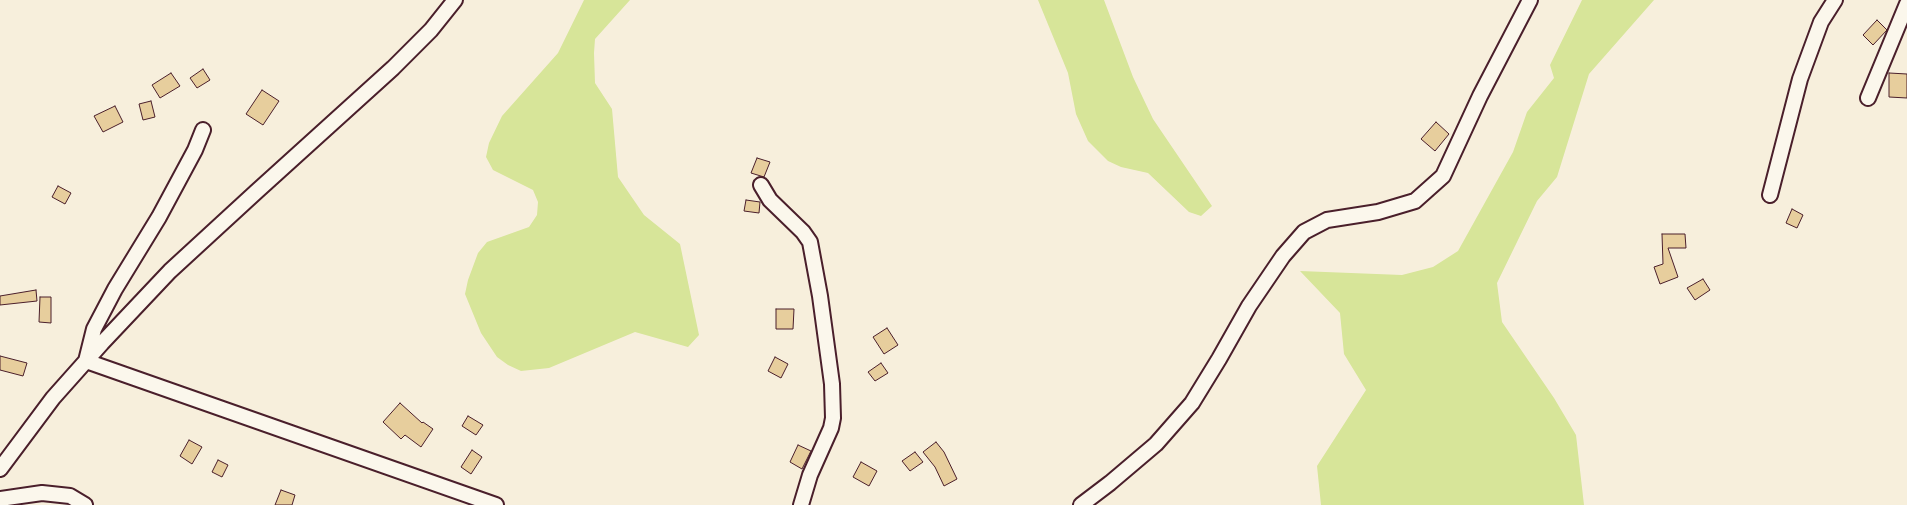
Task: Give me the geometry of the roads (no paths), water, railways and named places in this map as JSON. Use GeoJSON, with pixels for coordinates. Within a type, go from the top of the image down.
{"type":"FeatureCollection","features":[{"type":"Feature","properties":{"kind":"street"},"geometry":{"type":"LineString","coordinates":[[0,469],[53,398],[170,271],[393,68],[431,30],[455,0]]}},
{"type":"Feature","properties":{"kind":"street"},"geometry":{"type":"LineString","coordinates":[[1081,505],[1156,444],[1192,403],[1249,306],[1283,256],[1304,232],[1327,220],[1378,212],[1415,201],[1443,176],[1480,96],[1530,0]]}},
{"type":"Feature","properties":{"kind":"street"},"geometry":{"type":"LineString","coordinates":[[1770,196],[1800,79],[1822,22],[1835,0]]}},
{"type":"Feature","properties":{"kind":"street"},"geometry":{"type":"LineString","coordinates":[[1868,98],[1907,4]]}},
{"type":"Feature","properties":{"kind":"street"},"geometry":{"type":"LineString","coordinates":[[86,361],[94,329],[115,289],[159,216],[195,150],[203,130]]}},
{"type":"Feature","properties":{"kind":"street"},"geometry":{"type":"LineString","coordinates":[[761,185],[770,200],[803,232],[810,242],[820,296],[832,384],[833,418],[831,428],[810,475],[801,505]]}},
{"type":"Feature","properties":{"kind":"street"},"geometry":{"type":"LineString","coordinates":[[86,361],[496,505]]}},
{"type":"Feature","properties":{"kind":"street"},"geometry":{"type":"LineString","coordinates":[[0,500],[42,493],[70,496],[85,505]]}}]}
